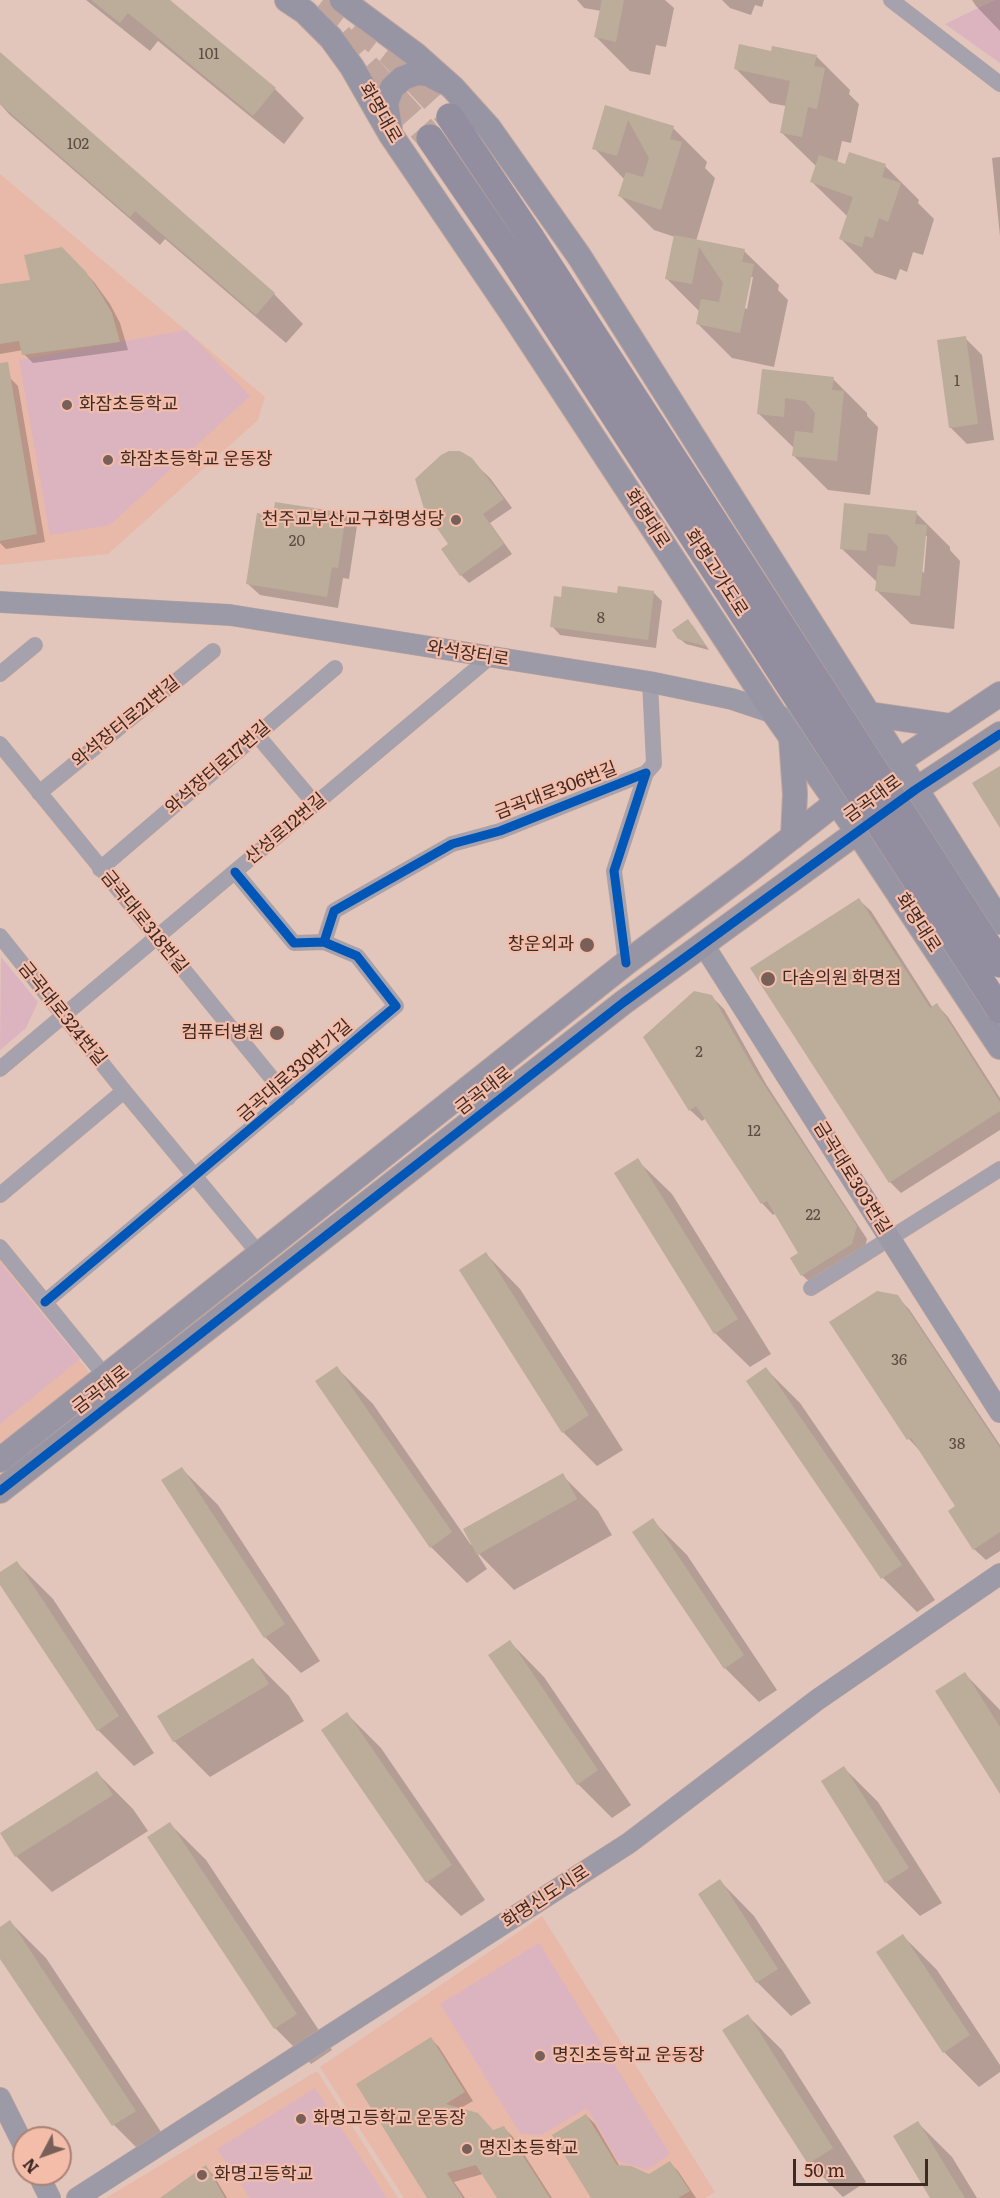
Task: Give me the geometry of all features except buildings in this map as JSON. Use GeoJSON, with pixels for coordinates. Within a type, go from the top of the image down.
{"type":"FeatureCollection","features":[{"type":"Feature","properties":{"kind":"highway","name":"화명고가도로"},"geometry":{"type":"LineString","coordinates":[[450,117],[507,200],[1000,964]]}},
{"type":"Feature","properties":{"kind":"highway","name":"화명고가도로"},"geometry":{"type":"LineString","coordinates":[[430,138],[510,255],[1000,1010]]}},
{"type":"Feature","properties":{"kind":"main road","name":"화명대로"},"geometry":{"type":"LineString","coordinates":[[286,0],[305,12],[331,38],[352,67],[391,135],[513,315],[774,713],[857,831],[1000,1047]]}},
{"type":"Feature","properties":{"kind":"main road"},"geometry":{"type":"LineString","coordinates":[[342,0],[392,35],[453,88],[489,128],[579,256],[730,492],[868,714],[889,766],[915,789],[1000,922]]}},
{"type":"Feature","properties":{"kind":"main road"},"geometry":{"type":"LineString","coordinates":[[391,135],[386,103],[392,88],[403,78],[417,73],[428,74],[453,88]]}},
{"type":"Feature","properties":{"kind":"main road"},"geometry":{"type":"LineString","coordinates":[[507,200],[579,256]]}},
{"type":"Feature","properties":{"kind":"main road"},"geometry":{"type":"LineString","coordinates":[[483,216],[513,315]]}},
{"type":"Feature","properties":{"kind":"main road","name":"와석장터로"},"geometry":{"type":"LineString","coordinates":[[1,602],[230,615],[650,682],[732,699],[774,713],[889,766]]}},
{"type":"Feature","properties":{"kind":"main road","name":"금곡대로"},"geometry":{"type":"LineString","coordinates":[[0,1460],[626,963],[837,802],[1000,694]]}},
{"type":"Feature","properties":{"kind":"main road"},"geometry":{"type":"LineString","coordinates":[[868,714],[951,726]]}},
{"type":"Feature","properties":{"kind":"main road","name":"금곡대로"},"geometry":{"type":"LineString","coordinates":[[0,1491],[605,1017],[915,789],[1000,734]]}},
{"type":"Feature","properties":{"kind":"main road"},"geometry":{"type":"LineString","coordinates":[[791,736],[795,794],[793,837]]}},
{"type":"Feature","properties":{"kind":"main road","name":"금곡대로303번길"},"geometry":{"type":"LineString","coordinates":[[704,944],[1000,1412]]}},
{"type":"Feature","properties":{"kind":"main road","name":"화명신도시로"},"geometry":{"type":"LineString","coordinates":[[77,2198],[629,1843],[817,1700],[1000,1574]]}},
{"type":"Feature","properties":{"kind":"main road"},"geometry":{"type":"LineString","coordinates":[[0,2098],[14,2126]]}},
{"type":"Feature","properties":{"kind":"street"},"geometry":{"type":"LineString","coordinates":[[891,0],[1000,84]]}},
{"type":"Feature","properties":{"kind":"street"},"geometry":{"type":"LineString","coordinates":[[0,674],[35,645]]}},
{"type":"Feature","properties":{"kind":"street","name":"와석장터로21번길"},"geometry":{"type":"LineString","coordinates":[[39,793],[213,651]]}},
{"type":"Feature","properties":{"kind":"street","name":"산성로12번길"},"geometry":{"type":"LineString","coordinates":[[0,1069],[489,658]]}},
{"type":"Feature","properties":{"kind":"street","name":"와석장터로17번길"},"geometry":{"type":"LineString","coordinates":[[100,869],[334,668]]}},
{"type":"Feature","properties":{"kind":"street"},"geometry":{"type":"LineString","coordinates":[[646,773],[654,764],[650,682]]}},
{"type":"Feature","properties":{"kind":"street"},"geometry":{"type":"LineString","coordinates":[[257,735],[315,804]]}},
{"type":"Feature","properties":{"kind":"street","name":"금곡대로318번길"},"geometry":{"type":"LineString","coordinates":[[0,744],[288,1098]]}},
{"type":"Feature","properties":{"kind":"street","name":"금곡대로306번길"},"geometry":{"type":"LineString","coordinates":[[324,942],[334,911],[452,844],[500,831],[646,773]]}},
{"type":"Feature","properties":{"kind":"street","name":"금곡대로306번길"},"geometry":{"type":"LineString","coordinates":[[626,963],[614,871],[646,773]]}},
{"type":"Feature","properties":{"kind":"street","name":"금곡대로330번가길"},"geometry":{"type":"LineString","coordinates":[[45,1302],[396,1006],[357,956],[324,942],[294,944],[235,872]]}},
{"type":"Feature","properties":{"kind":"street","name":"금곡대로324번길"},"geometry":{"type":"LineString","coordinates":[[0,936],[124,1091],[260,1255]]}},
{"type":"Feature","properties":{"kind":"street"},"geometry":{"type":"LineString","coordinates":[[0,1195],[124,1091]]}},
{"type":"Feature","properties":{"kind":"street"},"geometry":{"type":"LineString","coordinates":[[812,1288],[1000,1169]]}},
{"type":"Feature","properties":{"kind":"street"},"geometry":{"type":"LineString","coordinates":[[0,1246],[106,1377]]}},
{"type":"Feature","properties":{"kind":"shaded area"},"geometry":{"type":"Polygon","coordinates":[[[995,0],[1000,0],[1000,63],[945,24],[995,0]]]}},
{"type":"Feature","properties":{"kind":"shaded area","name":"화잠초등학교"},"geometry":{"type":"Polygon","coordinates":[[[0,174],[265,397],[258,420],[108,554],[0,565],[0,174]]]}},
{"type":"Feature","properties":{"kind":"shaded area","name":"화잠초등학교 운동장"},"geometry":{"type":"Polygon","coordinates":[[[186,330],[250,396],[110,525],[50,535],[19,360],[186,330]]]}},
{"type":"Feature","properties":{"kind":"shaded area"},"geometry":{"type":"Polygon","coordinates":[[[1,957],[38,1002],[26,1028],[0,1050],[1,957]]]}},
{"type":"Feature","properties":{"kind":"shaded area"},"geometry":{"type":"Polygon","coordinates":[[[0,1260],[93,1377],[0,1449],[0,1260]]]}},
{"type":"Feature","properties":{"kind":"shaded area"},"geometry":{"type":"Polygon","coordinates":[[[0,1263],[80,1359],[0,1424],[0,1263]]]}},
{"type":"Feature","properties":{"kind":"shaded area"},"geometry":{"type":"Polygon","coordinates":[[[542,1916],[715,2192],[705,2198],[404,2198],[320,2067],[542,1916]]]}},
{"type":"Feature","properties":{"kind":"shaded area","name":"명진초등학교 운동장"},"geometry":{"type":"Polygon","coordinates":[[[539,1943],[670,2154],[647,2170],[618,2161],[587,2108],[541,2135],[520,2133],[440,2004],[539,1943]]]}},
{"type":"Feature","properties":{"kind":"shaded area"},"geometry":{"type":"Polygon","coordinates":[[[317,2071],[398,2198],[106,2198],[317,2071]]]}},
{"type":"Feature","properties":{"kind":"shaded area","name":"화명고등학교 운동장"},"geometry":{"type":"Polygon","coordinates":[[[315,2088],[387,2198],[250,2198],[217,2149],[315,2088]]]}},
{"type":"Feature","properties":{"kind":"tunnel"},"geometry":{"type":"LineString","coordinates":[[323,0],[390,52],[450,117]]}},
{"type":"Feature","properties":{"kind":"tunnel"},"geometry":{"type":"LineString","coordinates":[[339,36],[430,138]]}},
{"type":"Feature","properties":{"kind":"cycle path"},"geometry":{"type":"LineString","coordinates":[[0,1491],[624,1002],[915,790],[1000,734]]}},
{"type":"Feature","properties":{"kind":"cycle path"},"geometry":{"type":"LineString","coordinates":[[324,942],[334,911],[452,844],[500,831],[646,773],[614,871],[626,963]]}},
{"type":"Feature","properties":{"kind":"cycle path"},"geometry":{"type":"LineString","coordinates":[[45,1302],[396,1006],[357,956],[324,942],[294,943],[235,872]]}},
{"type":"Feature","properties":{"kind":"place","name":"화잠초등학교"},"geometry":{"type":"Point","coordinates":[67,405]}},
{"type":"Feature","properties":{"kind":"place","name":"화잠초등학교 운동장"},"geometry":{"type":"Point","coordinates":[108,460]}},
{"type":"Feature","properties":{"kind":"place","name":"천주교부산교구화명성당"},"geometry":{"type":"Point","coordinates":[456,520]}},
{"type":"Feature","properties":{"kind":"place","name":"창운외과"},"geometry":{"type":"Point","coordinates":[587,945]}},
{"type":"Feature","properties":{"kind":"place","name":"다솜의원 화명점"},"geometry":{"type":"Point","coordinates":[768,979]}},
{"type":"Feature","properties":{"kind":"place","name":"컴퓨터병원"},"geometry":{"type":"Point","coordinates":[277,1033]}},
{"type":"Feature","properties":{"kind":"place","name":"명진초등학교 운동장"},"geometry":{"type":"Point","coordinates":[540,2056]}},
{"type":"Feature","properties":{"kind":"place","name":"화명고등학교 운동장"},"geometry":{"type":"Point","coordinates":[301,2119]}},
{"type":"Feature","properties":{"kind":"place","name":"명진초등학교"},"geometry":{"type":"Point","coordinates":[467,2149]}},
{"type":"Feature","properties":{"kind":"place","name":"화명고등학교"},"geometry":{"type":"Point","coordinates":[202,2175]}}]}
